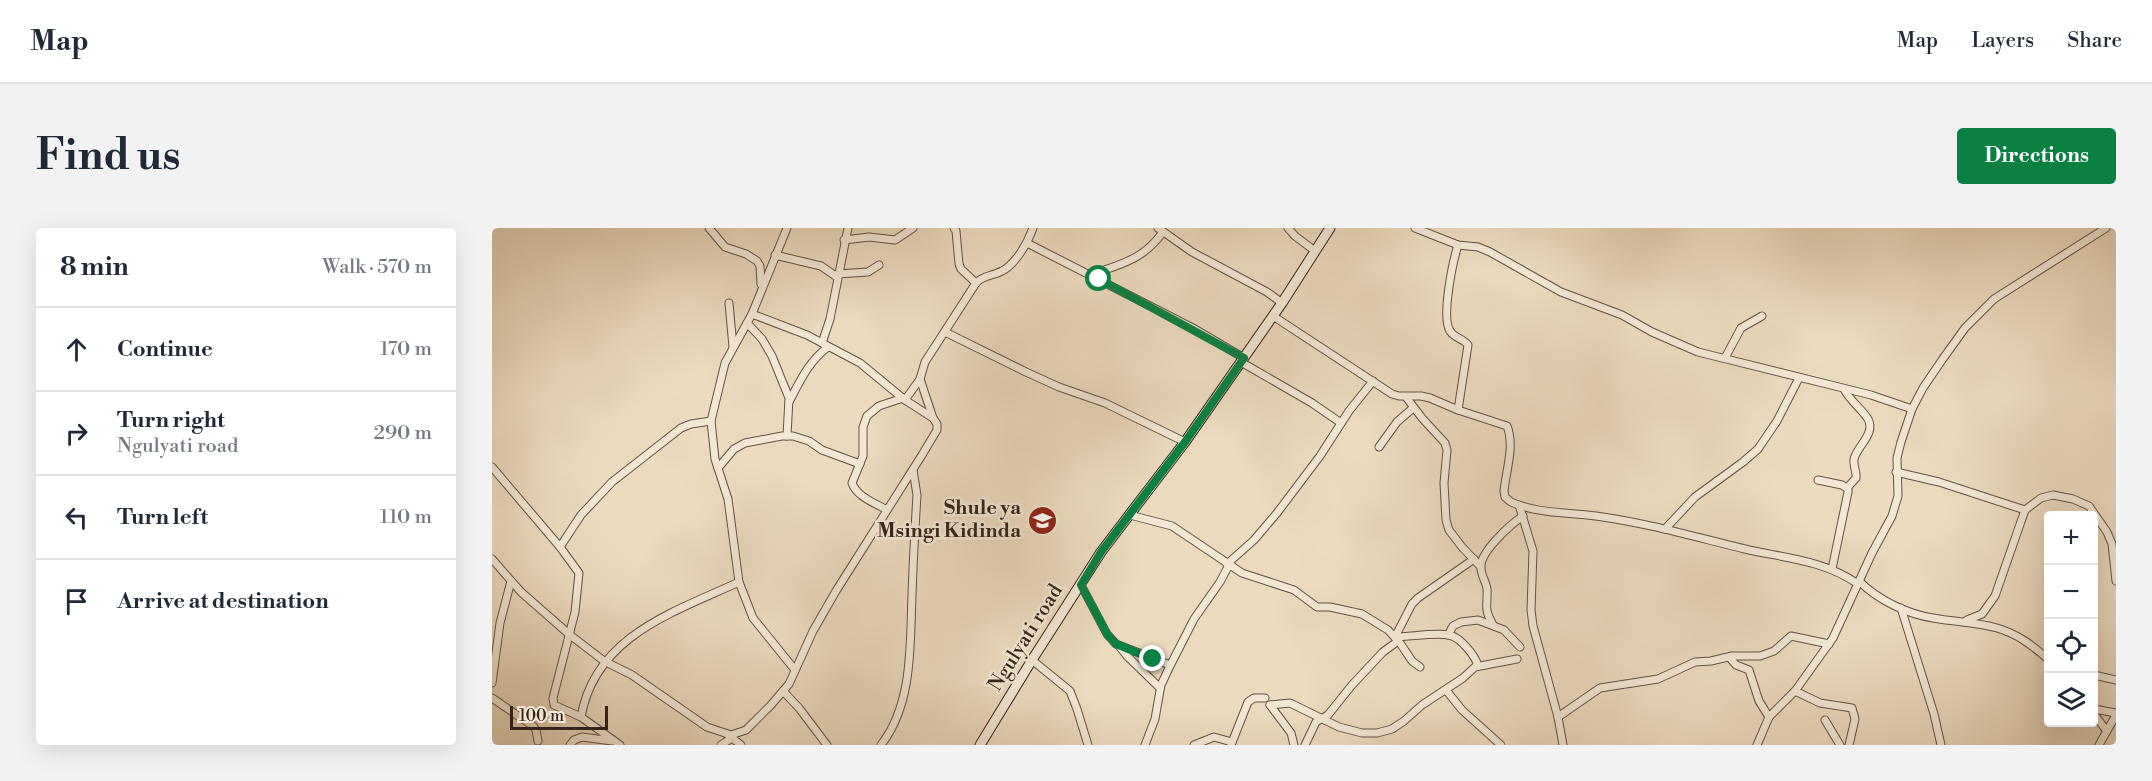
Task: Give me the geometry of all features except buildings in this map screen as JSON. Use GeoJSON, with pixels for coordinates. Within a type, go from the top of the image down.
{"type":"FeatureCollection","features":[{"type":"Feature","properties":{"kind":"main road","name":"Ngulyati road"},"geometry":{"type":"LineString","coordinates":[[980,745],[1101,552],[1185,442],[1243,360],[1330,228]]}},
{"type":"Feature","properties":{"kind":"street"},"geometry":{"type":"LineString","coordinates":[[709,228],[725,247],[746,254],[757,261],[760,266],[761,288]]}},
{"type":"Feature","properties":{"kind":"street"},"geometry":{"type":"LineString","coordinates":[[786,228],[752,314],[725,363],[711,421],[715,459],[728,499],[739,582],[753,618],[795,669]]}},
{"type":"Feature","properties":{"kind":"street"},"geometry":{"type":"LineString","coordinates":[[789,402],[808,366],[825,345],[848,228]]}},
{"type":"Feature","properties":{"kind":"street"},"geometry":{"type":"LineString","coordinates":[[844,240],[869,237],[895,240],[913,228]]}},
{"type":"Feature","properties":{"kind":"street"},"geometry":{"type":"LineString","coordinates":[[954,228],[962,269],[976,283]]}},
{"type":"Feature","properties":{"kind":"street"},"geometry":{"type":"LineString","coordinates":[[887,510],[861,496],[852,483],[863,456],[863,427],[867,416],[879,406],[904,399],[920,379],[925,362],[976,283],[983,277],[1005,270],[1026,243],[1033,228]]}},
{"type":"Feature","properties":{"kind":"street"},"geometry":{"type":"LineString","coordinates":[[1288,228],[1316,251]]}},
{"type":"Feature","properties":{"kind":"street"},"geometry":{"type":"LineString","coordinates":[[1415,228],[1458,245],[1490,252],[1561,292],[1622,315],[1652,332],[1689,348],[1870,395],[1912,409]]}},
{"type":"Feature","properties":{"kind":"street"},"geometry":{"type":"LineString","coordinates":[[1759,745],[1770,717],[1795,691],[1829,644],[1892,516],[1898,496],[1896,472],[1901,442],[1912,409],[1923,388],[1978,313],[1994,299],[2106,228]]}},
{"type":"Feature","properties":{"kind":"street"},"geometry":{"type":"LineString","coordinates":[[1090,275],[1142,255],[1161,229],[1192,252],[1267,292],[1282,303]]}},
{"type":"Feature","properties":{"kind":"street"},"geometry":{"type":"LineString","coordinates":[[1026,243],[1090,275],[1243,360],[1341,423]]}},
{"type":"Feature","properties":{"kind":"street"},"geometry":{"type":"LineString","coordinates":[[1458,245],[1449,287],[1447,326],[1451,333],[1463,339],[1468,345],[1458,410]]}},
{"type":"Feature","properties":{"kind":"street"},"geometry":{"type":"LineString","coordinates":[[775,255],[822,266],[838,275],[868,272],[879,266]]}},
{"type":"Feature","properties":{"kind":"street"},"geometry":{"type":"LineString","coordinates":[[729,303],[733,347]]}},
{"type":"Feature","properties":{"kind":"street"},"geometry":{"type":"LineString","coordinates":[[752,314],[825,345],[860,363],[904,399],[933,418]]}},
{"type":"Feature","properties":{"kind":"street"},"geometry":{"type":"LineString","coordinates":[[1273,316],[1392,394],[1430,398],[1507,426],[1510,432],[1510,446],[1505,497],[1519,505],[1554,513],[1596,516],[1665,529],[1754,551],[1803,560],[1832,569],[1901,608],[1930,618],[1998,628],[2017,636],[2044,655]]}},
{"type":"Feature","properties":{"kind":"street"},"geometry":{"type":"LineString","coordinates":[[1725,358],[1741,328],[1762,316]]}},
{"type":"Feature","properties":{"kind":"street"},"geometry":{"type":"LineString","coordinates":[[747,323],[762,339],[772,356],[789,402],[787,436]]}},
{"type":"Feature","properties":{"kind":"street"},"geometry":{"type":"LineString","coordinates":[[945,332],[1026,372],[1059,387],[1105,403],[1185,442]]}},
{"type":"Feature","properties":{"kind":"street"},"geometry":{"type":"LineString","coordinates":[[1665,529],[1695,496],[1743,462],[1758,448],[1777,421],[1798,378]]}},
{"type":"Feature","properties":{"kind":"street"},"geometry":{"type":"LineString","coordinates":[[722,745],[729,736],[747,730],[789,684],[813,631],[836,591],[937,430],[937,424],[920,379]]}},
{"type":"Feature","properties":{"kind":"street"},"geometry":{"type":"LineString","coordinates":[[1145,745],[1155,719],[1160,688],[1170,665],[1194,619],[1220,582],[1228,564],[1278,513],[1373,381]]}},
{"type":"Feature","properties":{"kind":"street"},"geometry":{"type":"LineString","coordinates":[[1832,569],[1847,488],[1856,478],[1854,458],[1865,440],[1870,425],[1844,389]]}},
{"type":"Feature","properties":{"kind":"street"},"geometry":{"type":"LineString","coordinates":[[1406,397],[1445,443],[1447,450],[1444,483],[1446,520],[1449,530],[1480,566],[1487,588],[1485,610],[1492,625]]}},
{"type":"Feature","properties":{"kind":"street"},"geometry":{"type":"LineString","coordinates":[[1379,447],[1398,422],[1413,408]]}},
{"type":"Feature","properties":{"kind":"street"},"geometry":{"type":"LineString","coordinates":[[560,547],[581,515],[612,482],[681,428],[711,421]]}},
{"type":"Feature","properties":{"kind":"street"},"geometry":{"type":"LineString","coordinates":[[718,468],[734,449],[746,443],[762,438],[787,436],[810,441],[822,450],[860,464]]}},
{"type":"Feature","properties":{"kind":"street"},"geometry":{"type":"LineString","coordinates":[[492,467],[560,547],[579,573],[570,635],[553,703],[581,717],[617,743]]}},
{"type":"Feature","properties":{"kind":"street"},"geometry":{"type":"LineString","coordinates":[[881,745],[898,713],[907,675],[917,495],[914,470]]}},
{"type":"Feature","properties":{"kind":"street"},"geometry":{"type":"LineString","coordinates":[[1896,472],[1939,482],[2025,510]]}},
{"type":"Feature","properties":{"kind":"street"},"geometry":{"type":"LineString","coordinates":[[1818,480],[1847,488]]}},
{"type":"Feature","properties":{"kind":"street"},"geometry":{"type":"LineString","coordinates":[[1962,621],[1977,618],[1995,596],[2025,510],[2041,498],[2053,495],[2089,506],[2108,532],[2112,544],[2116,581]]}},
{"type":"Feature","properties":{"kind":"street"},"geometry":{"type":"LineString","coordinates":[[1519,505],[1533,551],[1531,610],[1533,626],[1558,717],[1563,745]]}},
{"type":"Feature","properties":{"kind":"street"},"geometry":{"type":"LineString","coordinates":[[1130,515],[1172,526],[1242,573],[1299,593],[1317,607],[1344,609],[1362,614],[1382,625],[1420,668]]}},
{"type":"Feature","properties":{"kind":"street"},"geometry":{"type":"LineString","coordinates":[[1480,566],[1485,554],[1493,544],[1523,516]]}},
{"type":"Feature","properties":{"kind":"street"},"geometry":{"type":"LineString","coordinates":[[492,559],[521,592],[604,661],[632,675],[707,727],[729,736],[741,745]]}},
{"type":"Feature","properties":{"kind":"street"},"geometry":{"type":"LineString","coordinates":[[1305,745],[1316,722],[1328,715],[1342,696],[1396,639],[1412,604],[1474,559]]}},
{"type":"Feature","properties":{"kind":"street"},"geometry":{"type":"LineString","coordinates":[[492,683],[500,623],[512,581]]}},
{"type":"Feature","properties":{"kind":"street"},"geometry":{"type":"LineString","coordinates":[[581,717],[583,704],[604,661],[629,639],[667,614],[739,582]]}},
{"type":"Feature","properties":{"kind":"street"},"geometry":{"type":"LineString","coordinates":[[1081,585],[1107,634],[1160,688]]}},
{"type":"Feature","properties":{"kind":"street"},"geometry":{"type":"LineString","coordinates":[[1901,608],[1934,714],[1941,745]]}},
{"type":"Feature","properties":{"kind":"street"},"geometry":{"type":"LineString","coordinates":[[1448,635],[1453,626],[1461,622],[1478,620],[1503,630],[1520,647]]}},
{"type":"Feature","properties":{"kind":"street"},"geometry":{"type":"LineString","coordinates":[[1396,639],[1448,635],[1475,657],[1478,666]]}},
{"type":"Feature","properties":{"kind":"street"},"geometry":{"type":"LineString","coordinates":[[1558,717],[1600,688],[1658,679],[1695,662],[1729,657],[1760,656],[1774,651],[1791,636],[1829,644]]}},
{"type":"Feature","properties":{"kind":"street"},"geometry":{"type":"LineString","coordinates":[[1120,646],[1170,665]]}},
{"type":"Feature","properties":{"kind":"street"},"geometry":{"type":"LineString","coordinates":[[1729,657],[1736,665],[1749,670],[1759,701],[1770,717]]}},
{"type":"Feature","properties":{"kind":"street"},"geometry":{"type":"LineString","coordinates":[[1294,745],[1291,733],[1270,705],[1290,703],[1350,731],[1377,733],[1392,729],[1470,670],[1478,666],[1517,659]]}},
{"type":"Feature","properties":{"kind":"street"},"geometry":{"type":"LineString","coordinates":[[1032,660],[1070,691],[1088,745]]}},
{"type":"Feature","properties":{"kind":"street"},"geometry":{"type":"LineString","coordinates":[[2098,676],[2116,680]]}},
{"type":"Feature","properties":{"kind":"street"},"geometry":{"type":"LineString","coordinates":[[1446,690],[1462,710],[1501,745]]}},
{"type":"Feature","properties":{"kind":"street"},"geometry":{"type":"LineString","coordinates":[[783,691],[827,745]]}},
{"type":"Feature","properties":{"kind":"street"},"geometry":{"type":"LineString","coordinates":[[1795,691],[1820,703],[1852,708],[1855,719],[1849,745]]}},
{"type":"Feature","properties":{"kind":"street"},"geometry":{"type":"LineString","coordinates":[[492,698],[533,726],[538,741]]}},
{"type":"Feature","properties":{"kind":"street"},"geometry":{"type":"LineString","coordinates":[[1194,745],[1214,737],[1232,743],[1248,702],[1254,698],[1265,698]]}},
{"type":"Feature","properties":{"kind":"street"},"geometry":{"type":"LineString","coordinates":[[2098,710],[2116,714],[2099,745]]}},
{"type":"Feature","properties":{"kind":"street"},"geometry":{"type":"LineString","coordinates":[[2098,719],[2106,730]]}},
{"type":"Feature","properties":{"kind":"street"},"geometry":{"type":"LineString","coordinates":[[1825,720],[1840,745]]}},
{"type":"Feature","properties":{"kind":"street"},"geometry":{"type":"LineString","coordinates":[[570,745],[573,740],[582,737],[617,743]]}},
{"type":"Feature","properties":{"kind":"place","name":"Shule ya Msingi Kidinda"},"geometry":{"type":"Point","coordinates":[1042,520]}},
{"type":"Feature","properties":{"kind":"route"},"geometry":{"type":"LineString","coordinates":[[1099,279],[1193,328],[1244,358],[1185,442],[1101,552],[1081,585],[1107,634],[1116,644],[1153,659]]}}]}
